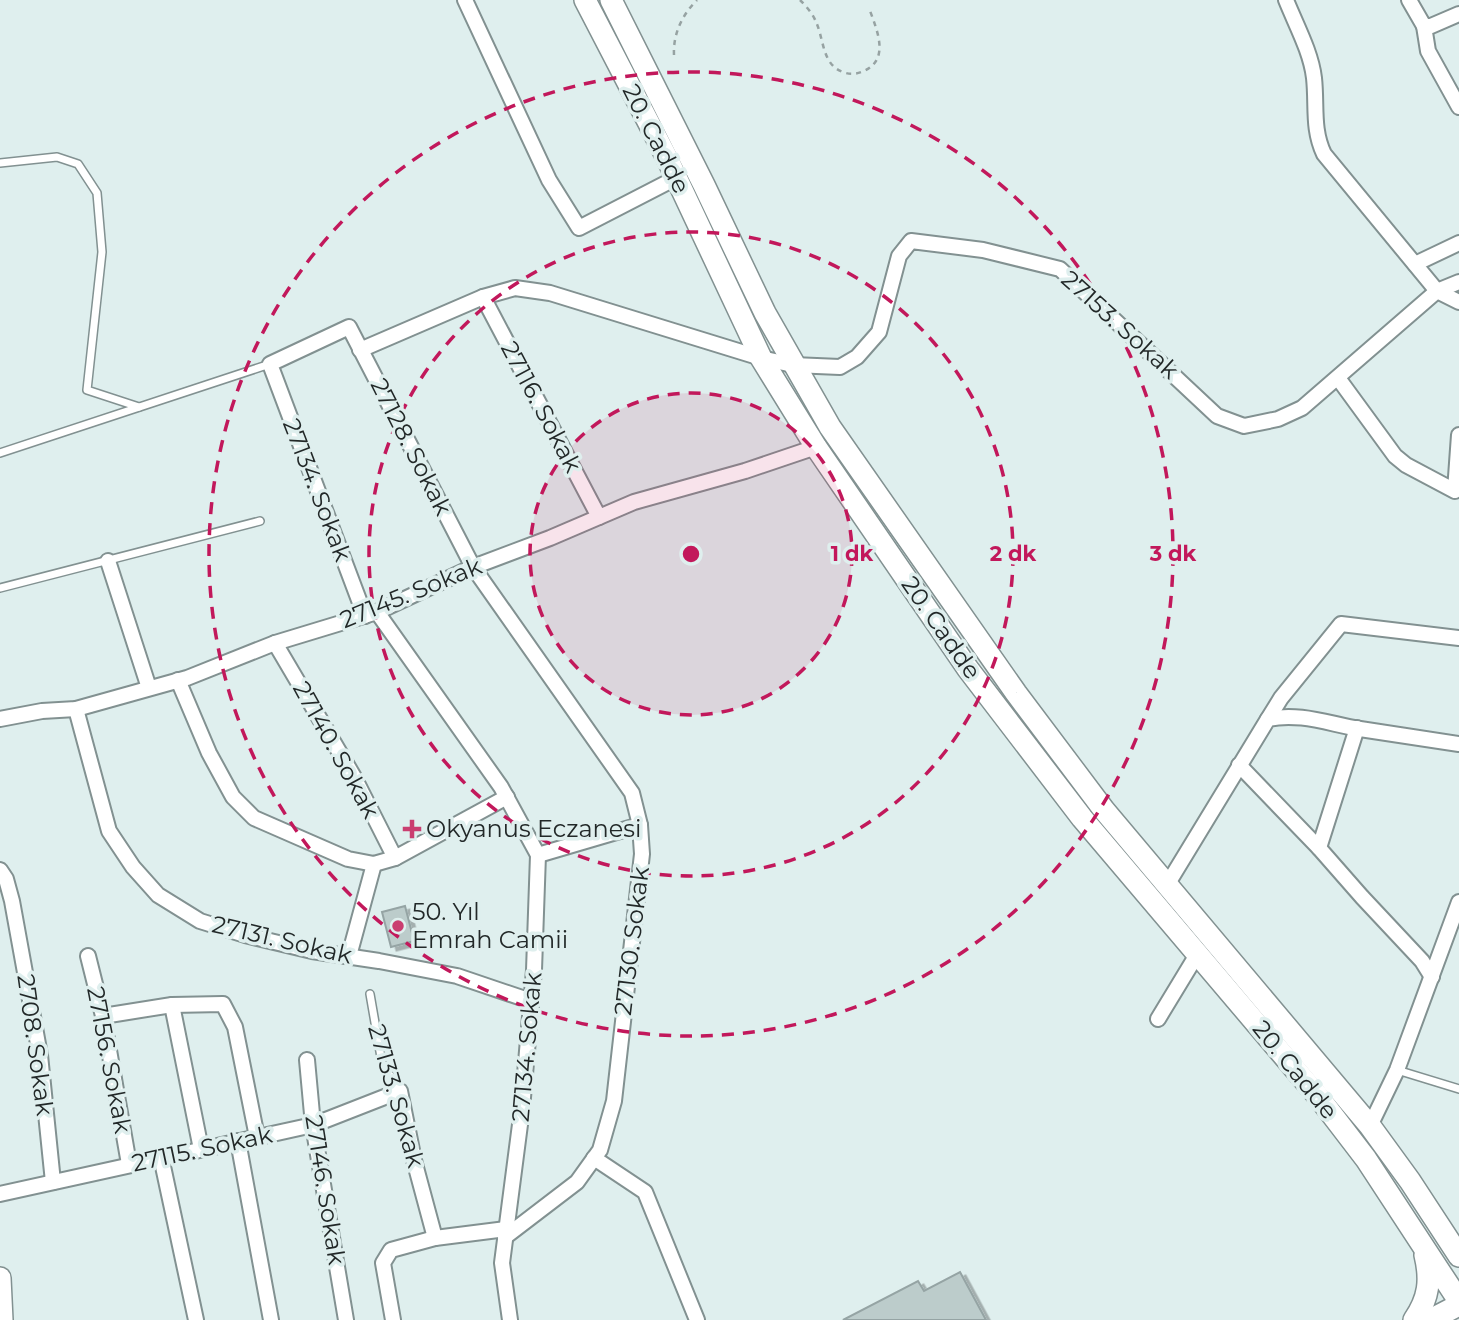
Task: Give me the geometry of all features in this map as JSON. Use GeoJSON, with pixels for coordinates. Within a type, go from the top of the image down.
{"type":"FeatureCollection","features":[{"type":"Feature","properties":{"kind":"main road","name":"20. Cadde"},"geometry":{"type":"LineString","coordinates":[[585,0],[676,178],[761,358],[816,447],[968,669],[1082,818],[1317,1095],[1366,1159]]}},
{"type":"Feature","properties":{"kind":"main road"},"geometry":{"type":"LineString","coordinates":[[611,0],[765,313],[830,427],[1016,692],[1104,810],[1370,1126],[1459,1256]]}},
{"type":"Feature","properties":{"kind":"main road"},"geometry":{"type":"LineString","coordinates":[[1366,1159],[1459,1303],[1430,1320]]}},
{"type":"Feature","properties":{"kind":"main road"},"geometry":{"type":"LineString","coordinates":[[1366,1159],[1407,1200],[1459,1274]]}},
{"type":"Feature","properties":{"kind":"main road"},"geometry":{"type":"LineString","coordinates":[[1440,1227],[1459,1242]]}},
{"type":"Feature","properties":{"kind":"main road"},"geometry":{"type":"LineString","coordinates":[[1414,1320],[1425,1302],[1429,1286],[1421,1242]]}},
{"type":"Feature","properties":{"kind":"main road"},"geometry":{"type":"LineString","coordinates":[[0,1278],[2,1320]]}},
{"type":"Feature","properties":{"kind":"street"},"geometry":{"type":"LineString","coordinates":[[465,0],[549,180],[579,228],[676,178]]}},
{"type":"Feature","properties":{"kind":"street"},"geometry":{"type":"LineString","coordinates":[[1286,0],[1314,77],[1317,141],[1324,154],[1437,291],[1459,302]]}},
{"type":"Feature","properties":{"kind":"street"},"geometry":{"type":"LineString","coordinates":[[1409,0],[1424,26],[1428,51],[1459,107]]}},
{"type":"Feature","properties":{"kind":"street"},"geometry":{"type":"LineString","coordinates":[[1424,26],[1431,26],[1459,14]]}},
{"type":"Feature","properties":{"kind":"street","name":"27153. Sokak"},"geometry":{"type":"LineString","coordinates":[[360,350],[482,297],[514,288],[550,293],[761,358],[793,365],[840,367],[857,357],[879,332],[899,256],[911,241],[983,250],[1060,268],[1217,416],[1244,426],[1278,419],[1302,408],[1437,291],[1459,282]]}},
{"type":"Feature","properties":{"kind":"street"},"geometry":{"type":"LineString","coordinates":[[1415,264],[1459,243]]}},
{"type":"Feature","properties":{"kind":"street","name":"27116. Sokak"},"geometry":{"type":"LineString","coordinates":[[482,297],[599,517]]}},
{"type":"Feature","properties":{"kind":"street","name":"27128. Sokak"},"geometry":{"type":"LineString","coordinates":[[270,364],[349,327],[473,567]]}},
{"type":"Feature","properties":{"kind":"street","name":"27134. Sokak"},"geometry":{"type":"LineString","coordinates":[[270,364],[371,614],[507,797],[538,855],[531,1001],[522,1109],[502,1263],[510,1320]]}},
{"type":"Feature","properties":{"kind":"street"},"geometry":{"type":"LineString","coordinates":[[1338,378],[1395,456],[1406,466],[1457,493],[1459,435]]}},
{"type":"Feature","properties":{"kind":"street","name":"27145. Sokak"},"geometry":{"type":"LineString","coordinates":[[0,719],[42,711],[76,709],[178,680],[275,643],[371,614],[473,567],[634,502],[745,471],[816,447]]}},
{"type":"Feature","properties":{"kind":"street"},"geometry":{"type":"LineString","coordinates":[[108,561],[149,688]]}},
{"type":"Feature","properties":{"kind":"street","name":"27130. Sokak"},"geometry":{"type":"LineString","coordinates":[[473,567],[632,793],[640,825],[642,854],[614,1101],[600,1150],[577,1182],[506,1233]]}},
{"type":"Feature","properties":{"kind":"street"},"geometry":{"type":"LineString","coordinates":[[1167,885],[1268,719],[1340,624],[1459,638]]}},
{"type":"Feature","properties":{"kind":"street","name":"27140. Sokak"},"geometry":{"type":"LineString","coordinates":[[275,643],[354,777],[395,858]]}},
{"type":"Feature","properties":{"kind":"street"},"geometry":{"type":"LineString","coordinates":[[178,680],[209,753],[233,797],[254,818],[348,859],[374,864],[395,858],[507,797]]}},
{"type":"Feature","properties":{"kind":"street","name":"27131. Sokak"},"geometry":{"type":"LineString","coordinates":[[76,709],[109,831],[133,867],[158,895],[200,921],[312,951],[457,976],[531,1001]]}},
{"type":"Feature","properties":{"kind":"street"},"geometry":{"type":"LineString","coordinates":[[1268,719],[1285,715],[1459,744]]}},
{"type":"Feature","properties":{"kind":"street"},"geometry":{"type":"LineString","coordinates":[[1319,848],[1357,728]]}},
{"type":"Feature","properties":{"kind":"street"},"geometry":{"type":"LineString","coordinates":[[1239,765],[1422,961],[1432,977]]}},
{"type":"Feature","properties":{"kind":"street"},"geometry":{"type":"LineString","coordinates":[[538,855],[640,825]]}},
{"type":"Feature","properties":{"kind":"street"},"geometry":{"type":"LineString","coordinates":[[349,956],[374,864]]}},
{"type":"Feature","properties":{"kind":"street","name":"2708. Sokak"},"geometry":{"type":"LineString","coordinates":[[0,870],[6,879],[12,901],[40,1055],[52,1182]]}},
{"type":"Feature","properties":{"kind":"street"},"geometry":{"type":"LineString","coordinates":[[1370,1126],[1397,1070],[1459,902]]}},
{"type":"Feature","properties":{"kind":"street"},"geometry":{"type":"LineString","coordinates":[[1158,1018],[1198,953]]}},
{"type":"Feature","properties":{"kind":"street","name":"27156. Sokak"},"geometry":{"type":"LineString","coordinates":[[88,956],[103,1016],[129,1164]]}},
{"type":"Feature","properties":{"kind":"street"},"geometry":{"type":"LineString","coordinates":[[103,1016],[172,1005],[223,1004],[235,1027],[257,1137]]}},
{"type":"Feature","properties":{"kind":"street"},"geometry":{"type":"LineString","coordinates":[[172,1005],[201,1149]]}},
{"type":"Feature","properties":{"kind":"street","name":"27146. Sokak"},"geometry":{"type":"LineString","coordinates":[[307,1060],[313,1125],[346,1320]]}},
{"type":"Feature","properties":{"kind":"street","name":"27115. Sokak"},"geometry":{"type":"LineString","coordinates":[[0,1194],[313,1125],[400,1091]]}},
{"type":"Feature","properties":{"kind":"street","name":"27133. Sokak"},"geometry":{"type":"LineString","coordinates":[[400,1091],[414,1160],[435,1238]]}},
{"type":"Feature","properties":{"kind":"street"},"geometry":{"type":"LineString","coordinates":[[238,1141],[271,1320]]}},
{"type":"Feature","properties":{"kind":"street"},"geometry":{"type":"LineString","coordinates":[[161,1157],[196,1320]]}},
{"type":"Feature","properties":{"kind":"street"},"geometry":{"type":"LineString","coordinates":[[594,1158],[645,1192],[697,1320]]}},
{"type":"Feature","properties":{"kind":"street"},"geometry":{"type":"LineString","coordinates":[[388,1319],[383,1263],[391,1250],[435,1238],[506,1233]]}},
{"type":"Feature","properties":{"kind":"lane"},"geometry":{"type":"LineString","coordinates":[[0,163],[57,157],[78,164],[97,192],[102,252],[87,390],[139,407]]}},
{"type":"Feature","properties":{"kind":"lane"},"geometry":{"type":"LineString","coordinates":[[0,453],[270,364]]}},
{"type":"Feature","properties":{"kind":"lane"},"geometry":{"type":"LineString","coordinates":[[0,588],[260,521]]}},
{"type":"Feature","properties":{"kind":"lane","name":"27133. Sokak"},"geometry":{"type":"LineString","coordinates":[[370,994],[382,1063],[400,1091]]}},
{"type":"Feature","properties":{"kind":"lane"},"geometry":{"type":"LineString","coordinates":[[1397,1070],[1459,1089]]}},
{"type":"Feature","properties":{"kind":"path"},"geometry":{"type":"LineString","coordinates":[[674,55],[673,44],[681,21],[697,0]]}},
{"type":"Feature","properties":{"kind":"path"},"geometry":{"type":"LineString","coordinates":[[800,0],[816,20],[830,63],[844,73],[862,72],[870,68],[880,53],[880,43],[869,8]]}},
{"type":"Feature","properties":{"kind":"building","name":"50. Yıl Emrah Camii"},"geometry":{"type":"Polygon","coordinates":[[[405,906],[414,941],[391,947],[382,912],[405,906]]]}},
{"type":"Feature","properties":{"kind":"building"},"geometry":{"type":"Polygon","coordinates":[[[960,1272],[986,1320],[843,1320],[918,1281],[924,1291],[960,1272]]]}},
{"type":"Feature","properties":{"kind":"place","name":"Okyanus Eczanesi"},"geometry":{"type":"Point","coordinates":[412,829]}},
{"type":"Feature","properties":{"kind":"place","name":"50. Yıl Emrah Camii"},"geometry":{"type":"Point","coordinates":[398,926]}}]}
